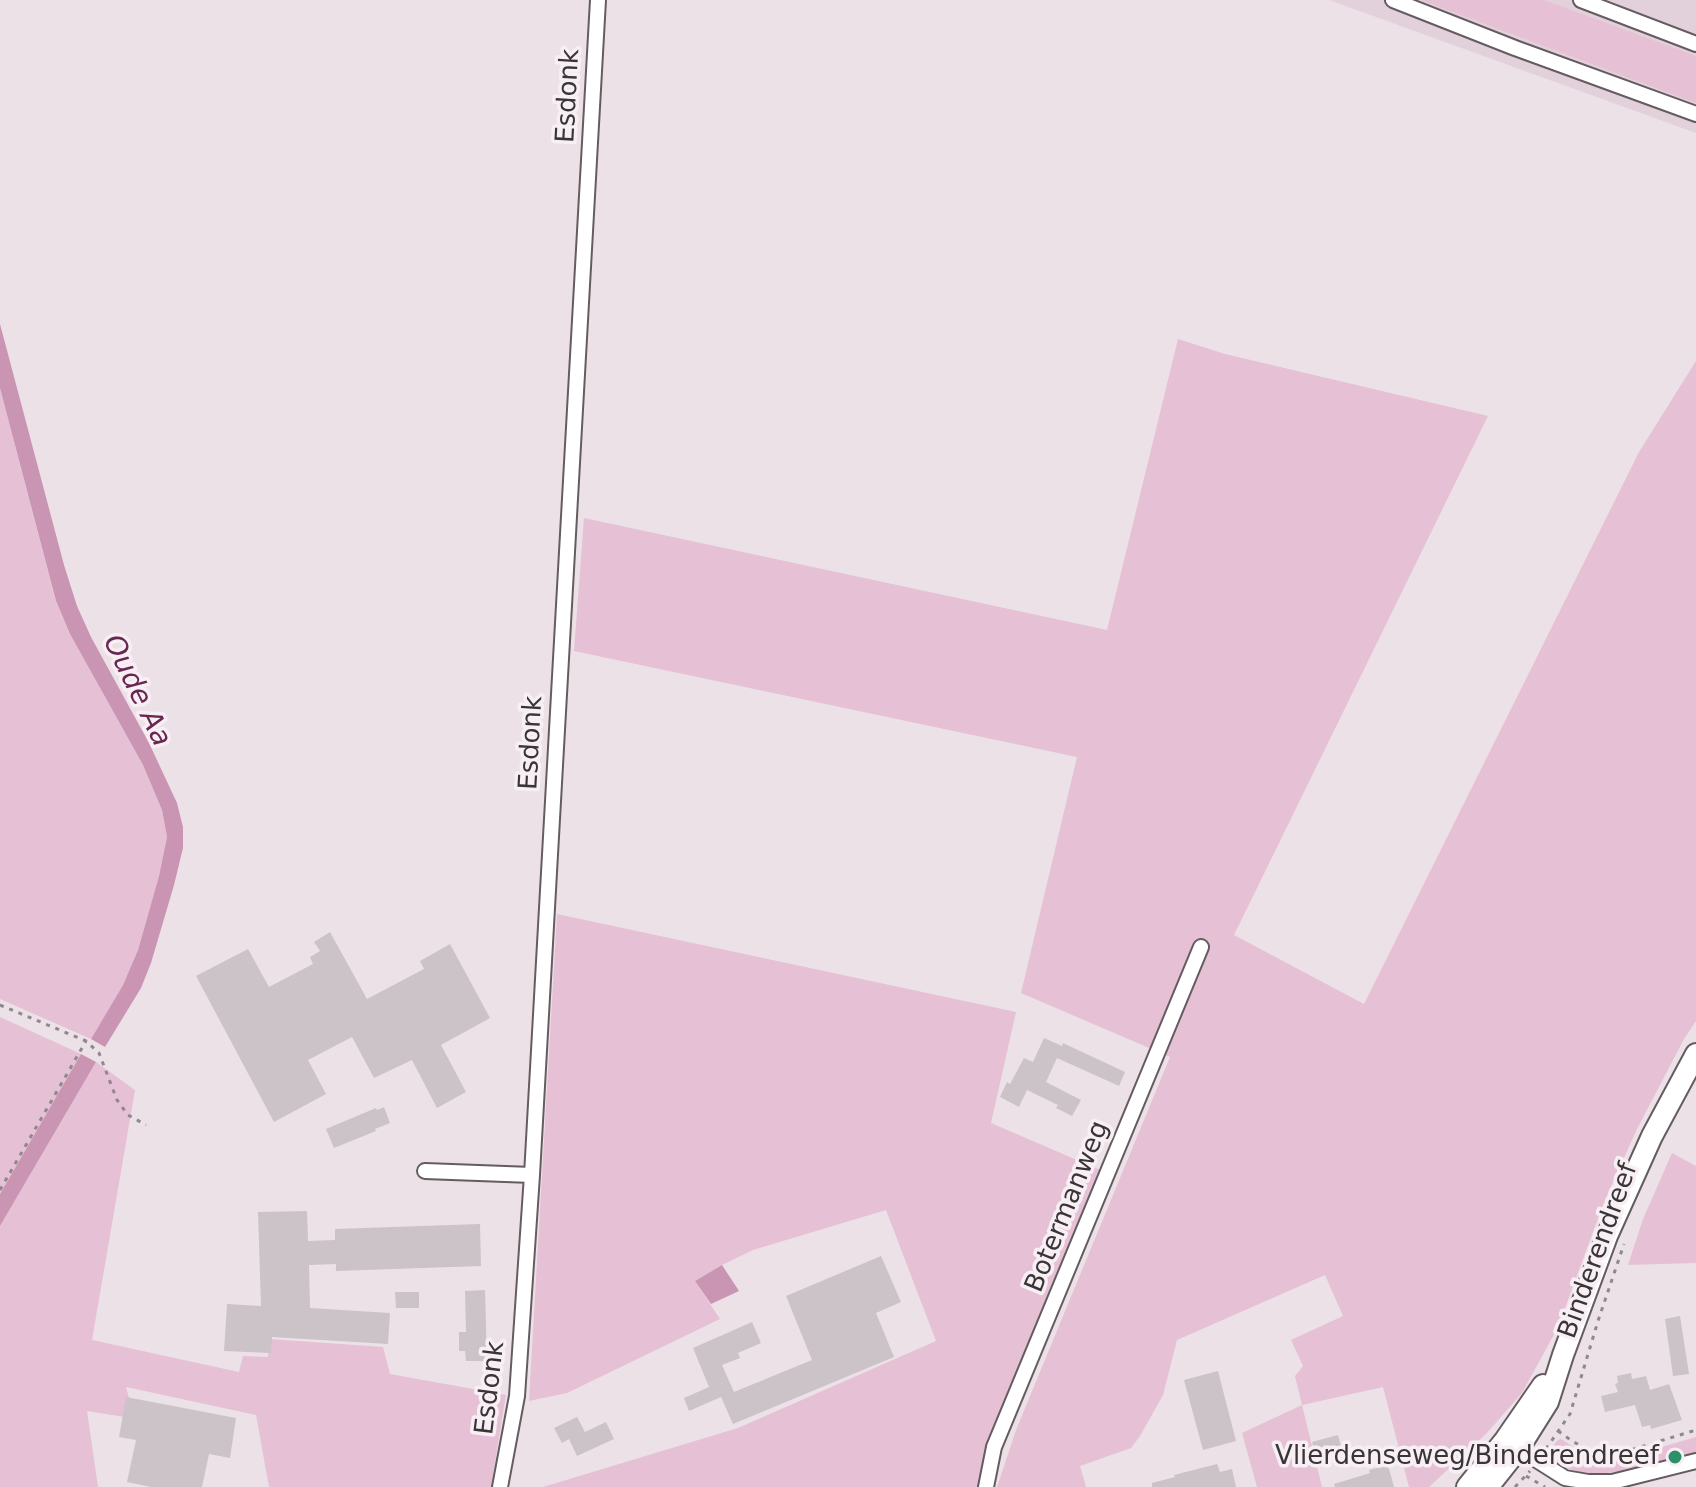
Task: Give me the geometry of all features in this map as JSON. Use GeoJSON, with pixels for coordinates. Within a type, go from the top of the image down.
{"type":"FeatureCollection","features":[{"type":"Feature","properties":{"kind":"main road","name":"Binderendreef"},"geometry":{"type":"LineString","coordinates":[[1512,1444],[1548,1402],[1607,1236],[1652,1136],[1696,1054]]}},
{"type":"Feature","properties":{"kind":"main road"},"geometry":{"type":"LineString","coordinates":[[1467,1487],[1512,1444]]}},
{"type":"Feature","properties":{"kind":"main road"},"geometry":{"type":"LineString","coordinates":[[1488,1487],[1512,1444]]}},
{"type":"Feature","properties":{"kind":"street","name":"Esdonk"},"geometry":{"type":"LineString","coordinates":[[500,1487],[517,1396],[532,1175],[598,0]]}},
{"type":"Feature","properties":{"kind":"street"},"geometry":{"type":"LineString","coordinates":[[1393,0],[1696,114]]}},
{"type":"Feature","properties":{"kind":"street"},"geometry":{"type":"LineString","coordinates":[[1581,0],[1696,44]]}},
{"type":"Feature","properties":{"kind":"street","name":"Botermanweg"},"geometry":{"type":"LineString","coordinates":[[986,1487],[994,1447],[1201,947]]}},
{"type":"Feature","properties":{"kind":"street"},"geometry":{"type":"LineString","coordinates":[[425,1171],[532,1175]]}},
{"type":"Feature","properties":{"kind":"street"},"geometry":{"type":"LineString","coordinates":[[1512,1444],[1565,1478],[1588,1482],[1612,1482],[1696,1461]]}},
{"type":"Feature","properties":{"kind":"path"},"geometry":{"type":"LineString","coordinates":[[0,1005],[86,1041],[99,1053],[117,1100],[128,1115],[146,1125]]}},
{"type":"Feature","properties":{"kind":"path"},"geometry":{"type":"LineString","coordinates":[[0,1190],[86,1041]]}},
{"type":"Feature","properties":{"kind":"path","name":"Binderendreef"},"geometry":{"type":"LineString","coordinates":[[1625,1243],[1570,1414],[1558,1431],[1590,1451],[1614,1452],[1696,1430]]}},
{"type":"Feature","properties":{"kind":"path"},"geometry":{"type":"LineString","coordinates":[[1526,1476],[1545,1487]]}},
{"type":"Feature","properties":{"kind":"shaded area"},"geometry":{"type":"Polygon","coordinates":[[[1329,0],[1696,0],[1696,133],[1329,0]]]}},
{"type":"Feature","properties":{"kind":"shaded area"},"geometry":{"type":"Polygon","coordinates":[[[1421,0],[1544,0],[1696,56],[1696,103],[1421,0]]]}},
{"type":"Feature","properties":{"kind":"shaded area"},"geometry":{"type":"Polygon","coordinates":[[[0,324],[77,606],[149,743],[177,803],[183,827],[183,848],[151,963],[141,988],[105,1047],[91,1039],[123,985],[138,950],[167,837],[162,810],[143,765],[70,634],[56,601],[0,388],[0,324]]]}},
{"type":"Feature","properties":{"kind":"shaded area"},"geometry":{"type":"Polygon","coordinates":[[[1178,339],[1225,354],[1488,416],[1234,935],[1364,1004],[1639,452],[1696,361],[1696,1021],[1637,1129],[1604,1202],[1558,1327],[1522,1393],[1486,1434],[1429,1487],[1409,1487],[1383,1387],[1302,1405],[1295,1376],[1303,1366],[1291,1340],[1343,1316],[1325,1275],[1177,1340],[1163,1395],[1140,1436],[1131,1448],[1080,1466],[1086,1487],[997,1487],[1016,1430],[1170,1057],[1021,993],[1077,757],[574,651],[584,518],[1107,630],[1178,339]]]}},
{"type":"Feature","properties":{"kind":"shaded area"},"geometry":{"type":"Polygon","coordinates":[[[0,388],[56,602],[70,634],[143,765],[162,810],[167,837],[138,950],[123,985],[91,1039],[0,999],[0,388]]]}},
{"type":"Feature","properties":{"kind":"shaded area"},"geometry":{"type":"Polygon","coordinates":[[[557,914],[1016,1012],[991,1123],[1100,1170],[992,1433],[977,1487],[543,1487],[738,1428],[936,1341],[886,1210],[753,1250],[722,1265],[695,1281],[720,1319],[567,1393],[529,1401],[557,914]]]}},
{"type":"Feature","properties":{"kind":"shaded area"},"geometry":{"type":"Polygon","coordinates":[[[0,1017],[81,1054],[0,1194],[0,1017]]]}},
{"type":"Feature","properties":{"kind":"shaded area"},"geometry":{"type":"Polygon","coordinates":[[[81,1054],[96,1062],[0,1226],[0,1194],[81,1054]]]}},
{"type":"Feature","properties":{"kind":"shaded area"},"geometry":{"type":"Polygon","coordinates":[[[96,1062],[135,1090],[92,1340],[239,1372],[243,1356],[268,1357],[269,1339],[383,1347],[390,1374],[506,1395],[491,1487],[269,1487],[256,1415],[126,1387],[129,1398],[125,1417],[87,1411],[98,1487],[0,1487],[0,1226],[96,1062]]]}},
{"type":"Feature","properties":{"kind":"shaded area"},"geometry":{"type":"Polygon","coordinates":[[[1672,1153],[1696,1166],[1696,1263],[1628,1265],[1643,1219],[1672,1153]]]}},
{"type":"Feature","properties":{"kind":"shaded area"},"geometry":{"type":"Polygon","coordinates":[[[722,1265],[739,1291],[711,1304],[695,1281],[722,1265]]]}},
{"type":"Feature","properties":{"kind":"shaded area"},"geometry":{"type":"Polygon","coordinates":[[[1302,1405],[1322,1487],[1257,1487],[1242,1433],[1302,1405]]]}},
{"type":"Feature","properties":{"kind":"shaded area"},"geometry":{"type":"Polygon","coordinates":[[[1696,1437],[1696,1456],[1615,1472],[1590,1475],[1563,1467],[1545,1456],[1561,1439],[1589,1457],[1617,1460],[1696,1437]]]}},
{"type":"Feature","properties":{"kind":"building"},"geometry":{"type":"Polygon","coordinates":[[[330,932],[367,999],[424,969],[420,961],[450,944],[490,1018],[441,1045],[466,1092],[437,1108],[412,1060],[374,1078],[352,1037],[308,1060],[326,1094],[274,1122],[196,976],[248,949],[269,987],[313,964],[310,957],[320,951],[314,942],[330,932]]]}},
{"type":"Feature","properties":{"kind":"building"},"geometry":{"type":"Polygon","coordinates":[[[1044,1038],[1062,1046],[1063,1043],[1125,1072],[1119,1086],[1057,1058],[1046,1082],[1081,1100],[1072,1116],[1056,1108],[1058,1105],[1027,1090],[1019,1107],[1000,1097],[1024,1058],[1033,1062],[1044,1038]]]}},
{"type":"Feature","properties":{"kind":"building"},"geometry":{"type":"Polygon","coordinates":[[[384,1107],[390,1123],[334,1148],[326,1129],[384,1107]]]}},
{"type":"Feature","properties":{"kind":"building"},"geometry":{"type":"Polygon","coordinates":[[[307,1211],[308,1241],[335,1240],[335,1229],[480,1224],[481,1266],[336,1271],[336,1264],[309,1265],[310,1308],[390,1313],[388,1344],[272,1337],[271,1353],[224,1351],[227,1304],[261,1306],[258,1212],[307,1211]]]}},
{"type":"Feature","properties":{"kind":"building"},"geometry":{"type":"Polygon","coordinates":[[[881,1256],[901,1302],[876,1313],[894,1357],[733,1424],[721,1397],[689,1411],[684,1398],[709,1387],[693,1348],[752,1322],[761,1343],[738,1353],[740,1358],[722,1365],[734,1392],[812,1360],[786,1296],[881,1256]]]}},
{"type":"Feature","properties":{"kind":"building"},"geometry":{"type":"Polygon","coordinates":[[[485,1290],[487,1361],[466,1361],[465,1351],[459,1351],[459,1332],[466,1332],[465,1291],[485,1290]]]}},
{"type":"Feature","properties":{"kind":"building"},"geometry":{"type":"Polygon","coordinates":[[[395,1292],[419,1292],[419,1308],[396,1308],[395,1292]]]}},
{"type":"Feature","properties":{"kind":"building"},"geometry":{"type":"Polygon","coordinates":[[[1680,1316],[1689,1374],[1673,1376],[1665,1319],[1680,1316]]]}},
{"type":"Feature","properties":{"kind":"building"},"geometry":{"type":"Polygon","coordinates":[[[1218,1371],[1236,1441],[1203,1450],[1184,1380],[1218,1371]]]}},
{"type":"Feature","properties":{"kind":"building"},"geometry":{"type":"Polygon","coordinates":[[[1631,1373],[1632,1379],[1646,1376],[1650,1390],[1669,1384],[1682,1420],[1651,1429],[1650,1425],[1642,1427],[1635,1405],[1605,1412],[1601,1396],[1618,1392],[1615,1384],[1618,1383],[1617,1376],[1631,1373]]]}},
{"type":"Feature","properties":{"kind":"building"},"geometry":{"type":"Polygon","coordinates":[[[126,1397],[236,1418],[230,1458],[209,1454],[202,1487],[151,1487],[127,1482],[136,1440],[119,1437],[126,1397]]]}},
{"type":"Feature","properties":{"kind":"building"},"geometry":{"type":"Polygon","coordinates":[[[577,1417],[585,1432],[606,1422],[614,1439],[577,1456],[569,1439],[562,1443],[554,1428],[577,1417]]]}},
{"type":"Feature","properties":{"kind":"building"},"geometry":{"type":"Polygon","coordinates":[[[1338,1435],[1343,1453],[1317,1460],[1312,1442],[1338,1435]]]}},
{"type":"Feature","properties":{"kind":"building"},"geometry":{"type":"Polygon","coordinates":[[[1217,1464],[1220,1472],[1232,1469],[1236,1487],[1152,1487],[1152,1483],[1174,1475],[1217,1464]]]}},
{"type":"Feature","properties":{"kind":"building"},"geometry":{"type":"Polygon","coordinates":[[[1388,1465],[1394,1487],[1335,1487],[1334,1484],[1388,1465]]]}},
{"type":"Feature","properties":{"kind":"place","name":"Vlierdenseweg/Binderendreef"},"geometry":{"type":"Point","coordinates":[1675,1457]}},
{"type":"Feature","properties":{"kind":"water label","name":"Oude Aa"},"geometry":{"type":"Point","coordinates":[136,691]}}]}
